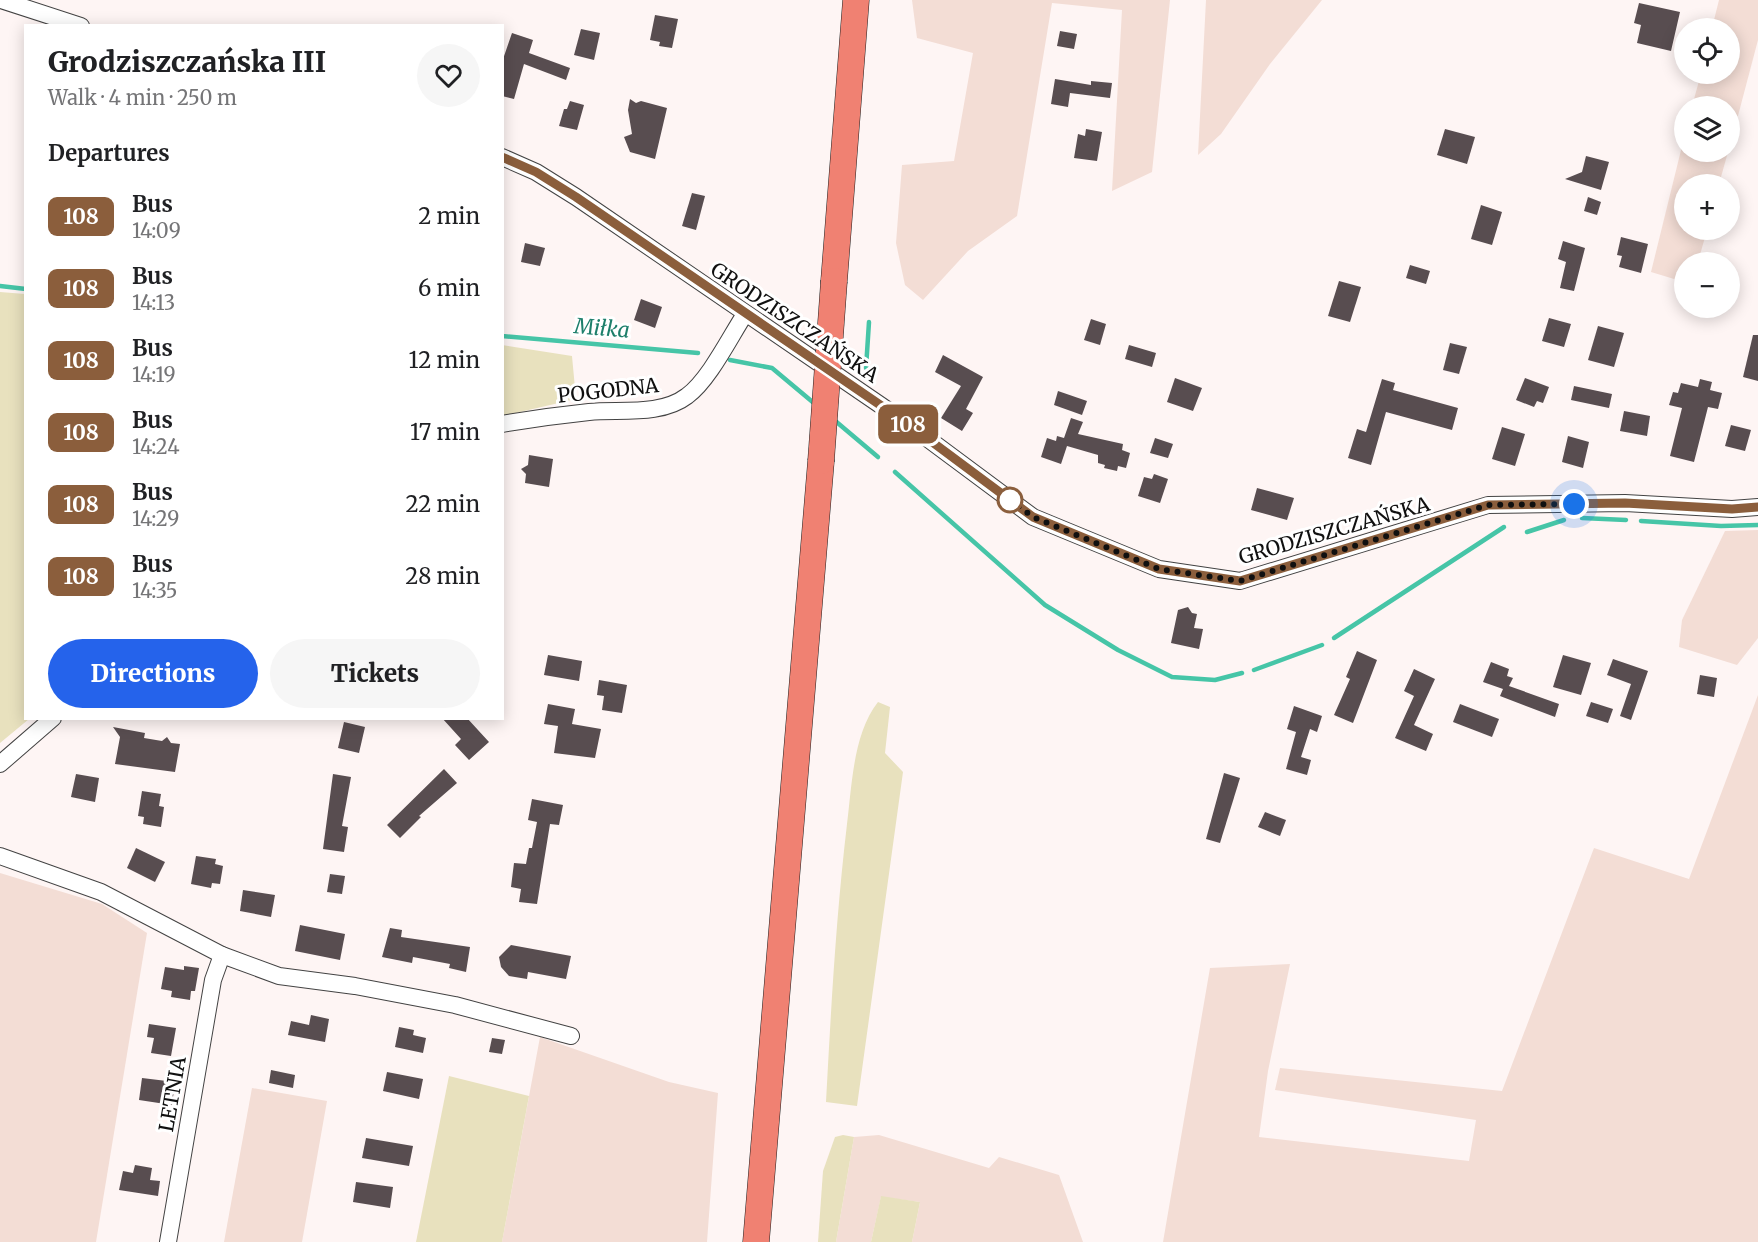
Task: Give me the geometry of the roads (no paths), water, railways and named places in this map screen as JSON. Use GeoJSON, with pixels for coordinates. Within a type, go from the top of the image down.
{"type":"FeatureCollection","features":[{"type":"Feature","properties":{"kind":"main road"},"geometry":{"type":"LineString","coordinates":[[756,1242],[821,461],[856,0]]}},
{"type":"Feature","properties":{"kind":"street"},"geometry":{"type":"LineString","coordinates":[[1,0],[75,24]]}},
{"type":"Feature","properties":{"kind":"street","name":"GRODZISZCZAŃSKA"},"geometry":{"type":"LineString","coordinates":[[504,158],[536,172],[576,197],[908,424],[1033,517],[1159,569],[1240,581],[1488,505],[1625,503],[1732,509],[1758,507]]}},
{"type":"Feature","properties":{"kind":"street","name":"POGODNA"},"geometry":{"type":"LineString","coordinates":[[504,424],[590,412],[660,408],[676,403],[688,396],[701,382],[745,314]]}},
{"type":"Feature","properties":{"kind":"street"},"geometry":{"type":"LineString","coordinates":[[0,764],[51,720]]}},
{"type":"Feature","properties":{"kind":"street"},"geometry":{"type":"LineString","coordinates":[[0,856],[101,892],[222,955],[279,976],[355,986],[455,1005],[571,1036]]}},
{"type":"Feature","properties":{"kind":"street","name":"LETNIA"},"geometry":{"type":"LineString","coordinates":[[168,1242],[213,980],[222,955]]}},
{"type":"Feature","properties":{"kind":"waterway","name":"Miłka"},"geometry":{"type":"LineString","coordinates":[[0,286],[24,289]]}},
{"type":"Feature","properties":{"kind":"waterway"},"geometry":{"type":"LineString","coordinates":[[869,322],[866,368],[872,375]]}},
{"type":"Feature","properties":{"kind":"waterway","name":"Miłka"},"geometry":{"type":"LineString","coordinates":[[504,336],[698,353]]}},
{"type":"Feature","properties":{"kind":"waterway"},"geometry":{"type":"LineString","coordinates":[[730,360],[772,368],[815,404]]}},
{"type":"Feature","properties":{"kind":"waterway"},"geometry":{"type":"LineString","coordinates":[[833,419],[878,457]]}},
{"type":"Feature","properties":{"kind":"waterway"},"geometry":{"type":"LineString","coordinates":[[895,472],[1045,605],[1118,650],[1172,677],[1215,680],[1242,673]]}},
{"type":"Feature","properties":{"kind":"waterway"},"geometry":{"type":"LineString","coordinates":[[1582,518],[1626,520]]}},
{"type":"Feature","properties":{"kind":"waterway"},"geometry":{"type":"LineString","coordinates":[[1527,532],[1564,520]]}},
{"type":"Feature","properties":{"kind":"waterway"},"geometry":{"type":"LineString","coordinates":[[1641,521],[1721,526],[1758,525]]}},
{"type":"Feature","properties":{"kind":"waterway"},"geometry":{"type":"LineString","coordinates":[[1334,638],[1504,527]]}},
{"type":"Feature","properties":{"kind":"waterway"},"geometry":{"type":"LineString","coordinates":[[1254,670],[1322,645]]}}]}
